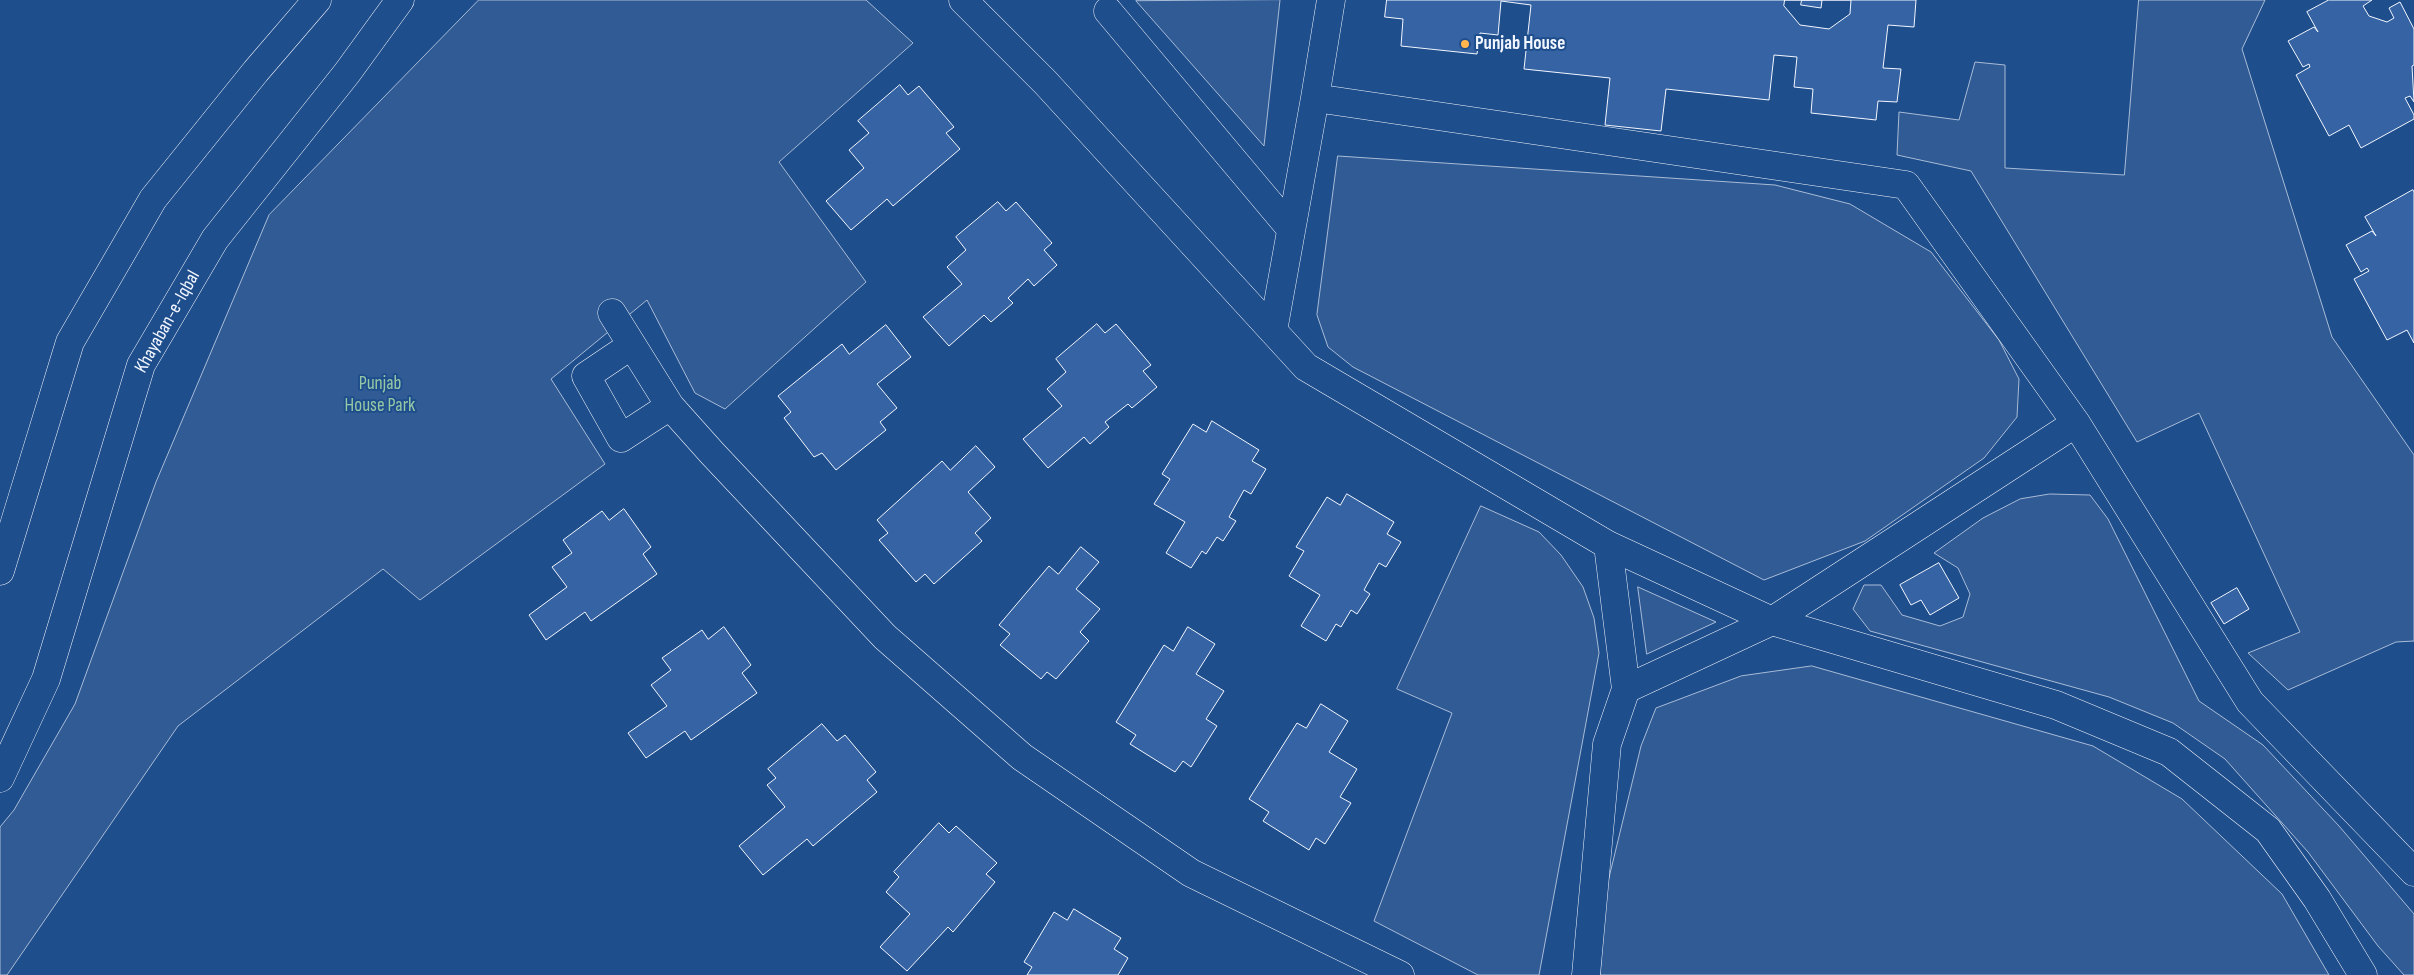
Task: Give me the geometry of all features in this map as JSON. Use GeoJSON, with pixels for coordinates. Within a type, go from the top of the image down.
{"type":"FeatureCollection","features":[{"type":"Feature","properties":{"kind":"street"},"geometry":{"type":"LineString","coordinates":[[0,571],[70,342],[153,198],[256,71],[317,0]]}},
{"type":"Feature","properties":{"kind":"street","name":"Khayaban-e-Iqbal"},"geometry":{"type":"LineString","coordinates":[[0,778],[46,679],[141,365],[215,239],[347,73],[400,0]]}},
{"type":"Feature","properties":{"kind":"street"},"geometry":{"type":"LineString","coordinates":[[963,0],[1045,82],[1306,367],[1608,545],[1772,621],[2056,705],[2169,752],[2268,830],[2317,899],[2363,975]]}},
{"type":"Feature","properties":{"kind":"street"},"geometry":{"type":"LineString","coordinates":[[1273,331],[1331,0]]}},
{"type":"Feature","properties":{"kind":"street"},"geometry":{"type":"LineString","coordinates":[[1108,11],[1291,229]]}},
{"type":"Feature","properties":{"kind":"street"},"geometry":{"type":"LineString","coordinates":[[1315,98],[1906,186],[2076,423],[2250,702],[2414,872]]}},
{"type":"Feature","properties":{"kind":"street"},"geometry":{"type":"LineString","coordinates":[[612,313],[670,406],[885,637],[1022,757],[1191,873],[1400,975]]}},
{"type":"Feature","properties":{"kind":"street"},"geometry":{"type":"LineString","coordinates":[[632,346],[586,376],[621,438],[670,406]]}},
{"type":"Feature","properties":{"kind":"street"},"geometry":{"type":"LineString","coordinates":[[1626,689],[1772,621],[2076,423]]}},
{"type":"Feature","properties":{"kind":"street"},"geometry":{"type":"LineString","coordinates":[[1586,975],[1607,744],[1626,689],[1608,545]]}},
{"type":"Feature","properties":{"kind":"shaded area","name":"Punjab House Park"},"geometry":{"type":"Polygon","coordinates":[[[479,0],[866,0],[913,43],[779,162],[866,282],[725,409],[695,393],[647,300],[551,379],[605,464],[420,600],[383,569],[178,726],[7,975],[0,975],[0,827],[14,810],[75,704],[156,482],[269,215],[479,0]]]}},
{"type":"Feature","properties":{"kind":"shaded area"},"geometry":{"type":"Polygon","coordinates":[[[1280,0],[1264,146],[1136,1],[1280,0]]]}},
{"type":"Feature","properties":{"kind":"shaded area"},"geometry":{"type":"Polygon","coordinates":[[[2139,0],[2265,0],[2242,49],[2332,337],[2414,455],[2414,641],[2396,642],[2288,690],[2248,653],[2300,632],[2199,413],[2137,442],[1971,171],[1897,155],[1899,112],[1959,120],[1975,62],[2005,65],[2005,168],[2124,175],[2139,0]]]}},
{"type":"Feature","properties":{"kind":"shaded area"},"geometry":{"type":"Polygon","coordinates":[[[1338,156],[1775,185],[1850,204],[1931,252],[1999,340],[2019,379],[2017,417],[1984,458],[1865,541],[1764,580],[1353,367],[1328,347],[1317,315],[1338,156]]]}},
{"type":"Feature","properties":{"kind":"shaded area"},"geometry":{"type":"Polygon","coordinates":[[[2050,494],[2090,495],[2108,519],[2199,701],[2263,745],[2339,826],[2414,914],[2414,975],[2404,975],[2378,946],[2308,852],[2225,759],[2173,723],[2109,697],[1870,631],[1853,609],[1864,585],[1881,585],[1902,615],[1940,626],[1963,617],[1970,594],[1958,568],[1934,553],[1983,518],[2020,499],[2050,494]]]}},
{"type":"Feature","properties":{"kind":"shaded area"},"geometry":{"type":"Polygon","coordinates":[[[1481,506],[1539,532],[1561,555],[1583,587],[1594,618],[1599,653],[1539,975],[1478,975],[1374,921],[1452,713],[1397,689],[1481,506]]]}},
{"type":"Feature","properties":{"kind":"shaded area"},"geometry":{"type":"Polygon","coordinates":[[[1638,587],[1716,622],[1647,654],[1638,587]]]}},
{"type":"Feature","properties":{"kind":"shaded area"},"geometry":{"type":"Polygon","coordinates":[[[1812,666],[2093,746],[2182,799],[2282,894],[2329,975],[1600,975],[1606,890],[1641,746],[1656,708],[1741,676],[1812,666]]]}},
{"type":"Feature","properties":{"kind":"building"},"geometry":{"type":"Polygon","coordinates":[[[1387,0],[1916,0],[1914,27],[1888,25],[1883,68],[1901,69],[1897,102],[1878,101],[1876,120],[1811,113],[1813,89],[1794,87],[1797,57],[1774,55],[1769,100],[1666,89],[1661,131],[1605,125],[1610,78],[1524,69],[1531,5],[1501,1],[1498,35],[1480,33],[1477,54],[1401,46],[1403,19],[1385,17],[1387,0]]]}},
{"type":"Feature","properties":{"kind":"building"},"geometry":{"type":"Polygon","coordinates":[[[1785,0],[1851,0],[1850,14],[1829,29],[1800,25],[1784,6],[1785,0]]]}},
{"type":"Feature","properties":{"kind":"building"},"geometry":{"type":"Polygon","coordinates":[[[1802,0],[1822,0],[1821,8],[1801,5],[1802,0]]]}},
{"type":"Feature","properties":{"kind":"building"},"geometry":{"type":"Polygon","coordinates":[[[2329,0],[2372,0],[2363,6],[2369,16],[2387,22],[2394,18],[2389,8],[2400,2],[2414,29],[2414,65],[2412,66],[2414,102],[2410,96],[2405,98],[2414,115],[2414,119],[2361,148],[2349,125],[2329,136],[2296,75],[2310,67],[2309,64],[2303,67],[2288,41],[2314,27],[2318,32],[2307,12],[2329,0]]]}},
{"type":"Feature","properties":{"kind":"building"},"geometry":{"type":"Polygon","coordinates":[[[900,85],[908,95],[919,86],[954,127],[946,133],[960,149],[893,206],[887,199],[851,230],[826,201],[864,168],[849,150],[869,133],[858,121],[900,85]]]}},
{"type":"Feature","properties":{"kind":"building"},"geometry":{"type":"Polygon","coordinates":[[[2413,190],[2414,343],[2407,330],[2387,340],[2354,279],[2369,271],[2367,268],[2361,272],[2346,245],[2372,231],[2376,236],[2365,217],[2413,190]]]}},
{"type":"Feature","properties":{"kind":"building"},"geometry":{"type":"Polygon","coordinates":[[[998,202],[1006,211],[1016,202],[1052,243],[1044,250],[1057,265],[1034,286],[1028,279],[1008,298],[1013,303],[991,322],[984,315],[949,346],[923,317],[962,284],[947,267],[966,250],[956,237],[998,202]]]}},
{"type":"Feature","properties":{"kind":"building"},"geometry":{"type":"Polygon","coordinates":[[[1097,324],[1105,333],[1116,324],[1151,365],[1143,371],[1157,387],[1132,408],[1128,404],[1105,422],[1109,427],[1090,444],[1084,437],[1048,468],[1023,439],[1062,406],[1047,389],[1066,372],[1056,359],[1097,324]]]}},
{"type":"Feature","properties":{"kind":"building"},"geometry":{"type":"Polygon","coordinates":[[[886,325],[911,357],[877,384],[897,408],[880,422],[886,430],[836,470],[822,453],[814,457],[784,418],[791,412],[778,396],[842,344],[849,354],[886,325]]]}},
{"type":"Feature","properties":{"kind":"building"},"geometry":{"type":"Polygon","coordinates":[[[1212,421],[1259,450],[1252,461],[1266,469],[1251,494],[1244,490],[1229,517],[1236,521],[1223,541],[1217,537],[1206,554],[1202,551],[1191,568],[1166,553],[1185,522],[1154,504],[1170,479],[1162,474],[1193,424],[1206,432],[1212,421]]]}},
{"type":"Feature","properties":{"kind":"building"},"geometry":{"type":"Polygon","coordinates":[[[976,446],[995,467],[968,492],[991,518],[975,533],[982,541],[934,584],[925,574],[916,582],[879,540],[888,533],[877,520],[942,461],[950,470],[976,446]]]}},
{"type":"Feature","properties":{"kind":"building"},"geometry":{"type":"Polygon","coordinates":[[[1347,494],[1394,522],[1387,534],[1401,542],[1386,567],[1379,563],[1364,590],[1370,594],[1357,614],[1351,610],[1341,627],[1336,624],[1326,641],[1301,626],[1320,595],[1289,576],[1304,551],[1296,547],[1327,497],[1340,505],[1347,494]]]}},
{"type":"Feature","properties":{"kind":"building"},"geometry":{"type":"Polygon","coordinates":[[[624,509],[651,547],[643,554],[657,574],[591,621],[585,612],[546,640],[529,615],[567,587],[552,567],[572,553],[563,540],[602,511],[609,520],[624,509]]]}},
{"type":"Feature","properties":{"kind":"building"},"geometry":{"type":"Polygon","coordinates":[[[1081,547],[1099,562],[1076,589],[1100,609],[1080,632],[1089,641],[1056,679],[1047,672],[1041,679],[1000,645],[1010,634],[999,625],[1049,566],[1058,574],[1081,547]]]}},
{"type":"Feature","properties":{"kind":"building"},"geometry":{"type":"Polygon","coordinates":[[[1939,563],[1959,598],[1930,615],[1921,600],[1911,605],[1900,585],[1939,563]]]}},
{"type":"Feature","properties":{"kind":"building"},"geometry":{"type":"Polygon","coordinates":[[[2237,588],[2249,609],[2224,624],[2211,603],[2237,588]]]}},
{"type":"Feature","properties":{"kind":"building"},"geometry":{"type":"Polygon","coordinates":[[[724,627],[751,665],[742,673],[757,693],[691,740],[685,731],[646,758],[628,733],[667,706],[651,685],[671,670],[662,658],[702,630],[708,639],[724,627]]]}},
{"type":"Feature","properties":{"kind":"building"},"geometry":{"type":"Polygon","coordinates":[[[1188,627],[1215,644],[1196,674],[1224,691],[1206,719],[1217,726],[1191,767],[1183,761],[1175,772],[1130,744],[1136,735],[1116,722],[1164,645],[1173,651],[1188,627]]]}},
{"type":"Feature","properties":{"kind":"building"},"geometry":{"type":"Polygon","coordinates":[[[1321,704],[1348,721],[1329,752],[1357,769],[1340,797],[1351,803],[1325,844],[1316,838],[1309,850],[1263,821],[1269,812],[1249,799],[1297,723],[1306,728],[1321,704]]]}},
{"type":"Feature","properties":{"kind":"building"},"geometry":{"type":"Polygon","coordinates":[[[822,724],[837,741],[845,735],[876,772],[867,780],[877,792],[813,846],[807,839],[763,875],[739,846],[785,807],[767,785],[776,778],[768,769],[822,724]]]}},
{"type":"Feature","properties":{"kind":"building"},"geometry":{"type":"Polygon","coordinates":[[[939,823],[949,833],[956,826],[997,863],[986,874],[995,882],[953,932],[948,927],[907,971],[880,947],[910,914],[886,892],[899,877],[894,872],[939,823]]]}},
{"type":"Feature","properties":{"kind":"building"},"geometry":{"type":"Polygon","coordinates":[[[1074,909],[1121,938],[1114,949],[1128,958],[1118,975],[1027,975],[1032,967],[1024,962],[1054,912],[1067,920],[1074,909]]]}},
{"type":"Feature","properties":{"kind":"place","name":"Punjab House"},"geometry":{"type":"Point","coordinates":[1465,44]}}]}
